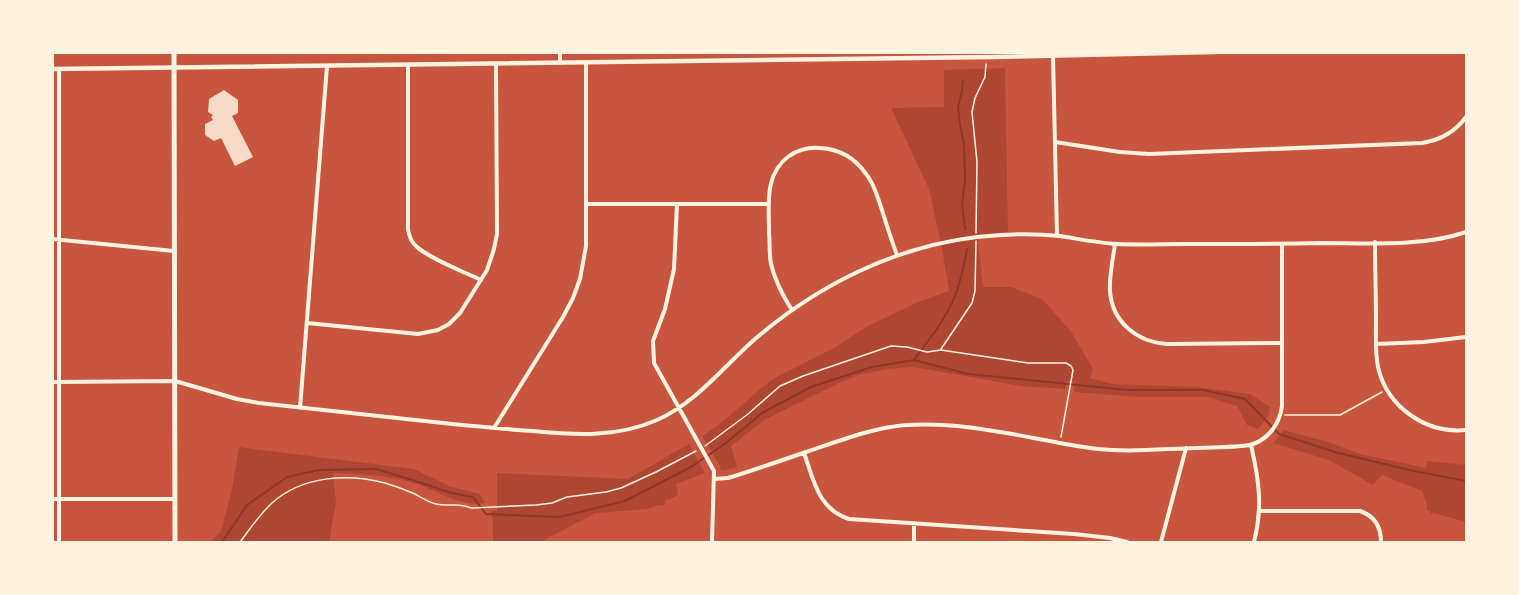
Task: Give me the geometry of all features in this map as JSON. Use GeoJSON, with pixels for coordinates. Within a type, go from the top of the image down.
{"type":"FeatureCollection","features":[{"type":"Feature","properties":{"kind":"main road"},"geometry":{"type":"LineString","coordinates":[[174,52],[175,543]]}},
{"type":"Feature","properties":{"kind":"street"},"geometry":{"type":"LineString","coordinates":[[560,52],[560,63]]}},
{"type":"Feature","properties":{"kind":"street"},"geometry":{"type":"LineString","coordinates":[[59,543],[55,382],[59,240],[56,69],[1215,52]]}},
{"type":"Feature","properties":{"kind":"street"},"geometry":{"type":"LineString","coordinates":[[705,53],[705,61]]}},
{"type":"Feature","properties":{"kind":"street"},"geometry":{"type":"LineString","coordinates":[[1053,56],[1057,236]]}},
{"type":"Feature","properties":{"kind":"street"},"geometry":{"type":"LineString","coordinates":[[494,428],[563,317],[580,279],[586,246],[586,63]]}},
{"type":"Feature","properties":{"kind":"street"},"geometry":{"type":"LineString","coordinates":[[307,323],[426,334],[444,327],[460,313],[491,261],[497,234],[496,64]]}},
{"type":"Feature","properties":{"kind":"street"},"geometry":{"type":"LineString","coordinates":[[408,65],[409,236],[416,247],[429,255],[481,280]]}},
{"type":"Feature","properties":{"kind":"street"},"geometry":{"type":"LineString","coordinates":[[300,408],[327,66]]}},
{"type":"Feature","properties":{"kind":"street"},"geometry":{"type":"LineString","coordinates":[[1055,142],[1116,152],[1149,154],[1422,143],[1446,135],[1467,117]]}},
{"type":"Feature","properties":{"kind":"street"},"geometry":{"type":"LineString","coordinates":[[792,310],[781,291],[771,264],[769,204],[771,181],[783,161],[793,154],[804,149],[835,150],[851,159],[867,174],[874,187],[897,255]]}},
{"type":"Feature","properties":{"kind":"street"},"geometry":{"type":"LineString","coordinates":[[587,204],[769,204]]}},
{"type":"Feature","properties":{"kind":"street"},"geometry":{"type":"LineString","coordinates":[[677,204],[674,269],[667,301],[652,346],[657,370],[714,471],[712,543]]}},
{"type":"Feature","properties":{"kind":"street"},"geometry":{"type":"LineString","coordinates":[[55,382],[176,381],[237,399],[300,408],[494,428],[569,434],[604,434],[642,425],[679,408],[702,391],[753,341],[792,310],[827,287],[897,255],[946,242],[976,237],[1023,234],[1115,244],[1282,244],[1436,239],[1467,232]]}},
{"type":"Feature","properties":{"kind":"street"},"geometry":{"type":"LineString","coordinates":[[52,239],[175,251]]}},
{"type":"Feature","properties":{"kind":"street"},"geometry":{"type":"LineString","coordinates":[[1375,242],[1376,344],[1378,366],[1387,390],[1406,413],[1425,424],[1447,430],[1467,430]]}},
{"type":"Feature","properties":{"kind":"street"},"geometry":{"type":"LineString","coordinates":[[1115,244],[1110,285],[1112,301],[1119,319],[1133,333],[1151,342],[1167,344],[1282,343]]}},
{"type":"Feature","properties":{"kind":"street"},"geometry":{"type":"LineString","coordinates":[[714,479],[728,478],[869,431],[922,424],[976,428],[1105,450],[1251,445],[1269,434],[1281,415],[1282,244]]}},
{"type":"Feature","properties":{"kind":"street"},"geometry":{"type":"LineString","coordinates":[[1376,344],[1467,337]]}},
{"type":"Feature","properties":{"kind":"street"},"geometry":{"type":"LineString","coordinates":[[1251,445],[1258,480],[1260,511],[1254,543]]}},
{"type":"Feature","properties":{"kind":"street"},"geometry":{"type":"LineString","coordinates":[[1161,543],[1186,448]]}},
{"type":"Feature","properties":{"kind":"street"},"geometry":{"type":"LineString","coordinates":[[804,453],[819,494],[827,506],[835,513],[849,519],[1074,534],[1110,538],[1127,543]]}},
{"type":"Feature","properties":{"kind":"street"},"geometry":{"type":"LineString","coordinates":[[52,498],[175,499]]}},
{"type":"Feature","properties":{"kind":"street"},"geometry":{"type":"LineString","coordinates":[[1260,511],[1360,511],[1374,520],[1379,529],[1381,543]]}},
{"type":"Feature","properties":{"kind":"street"},"geometry":{"type":"LineString","coordinates":[[914,524],[914,543]]}},
{"type":"Feature","properties":{"kind":"path"},"geometry":{"type":"LineString","coordinates":[[941,350],[972,303],[975,291],[977,162],[972,112],[975,98],[985,77],[986,63]]}},
{"type":"Feature","properties":{"kind":"path"},"geometry":{"type":"LineString","coordinates":[[240,543],[258,518],[282,495],[301,486],[326,479],[356,478],[386,483],[436,504],[447,506],[457,504],[471,508],[552,503],[567,497],[621,488],[703,450],[780,386],[891,346],[907,347],[919,351],[941,350],[1028,363],[1066,363],[1073,370],[1059,443]]}},
{"type":"Feature","properties":{"kind":"path"},"geometry":{"type":"LineString","coordinates":[[1281,415],[1340,415],[1387,390]]}},
{"type":"Feature","properties":{"kind":"shaded area"},"geometry":{"type":"Polygon","coordinates":[[[1005,68],[1008,232],[977,235],[983,287],[1011,287],[1042,299],[1070,330],[1093,369],[1090,378],[1112,384],[1197,387],[1250,394],[1270,407],[1269,415],[1258,429],[1247,425],[1237,406],[1208,397],[1141,397],[1074,392],[1075,382],[1067,381],[1065,389],[1021,386],[914,367],[887,369],[858,375],[766,419],[731,446],[737,467],[721,471],[702,436],[716,427],[771,380],[834,348],[868,326],[918,302],[949,291],[929,189],[891,108],[944,107],[944,70],[1005,68]]]}},
{"type":"Feature","properties":{"kind":"shaded area"},"geometry":{"type":"Polygon","coordinates":[[[1284,430],[1360,454],[1426,468],[1427,461],[1466,465],[1466,522],[1431,514],[1427,510],[1422,491],[1382,475],[1373,485],[1329,460],[1273,443],[1284,430]]]}},
{"type":"Feature","properties":{"kind":"shaded area"},"geometry":{"type":"Polygon","coordinates":[[[689,444],[705,473],[676,484],[678,495],[665,501],[665,505],[648,509],[596,513],[540,542],[493,542],[491,511],[497,510],[497,473],[628,479],[689,444]]]}},
{"type":"Feature","properties":{"kind":"shaded area"},"geometry":{"type":"Polygon","coordinates":[[[239,447],[414,469],[449,486],[480,494],[485,503],[459,501],[417,484],[397,479],[333,473],[336,502],[329,542],[210,542],[221,531],[232,490],[239,447]]]}},
{"type":"Feature","properties":{"kind":"building"},"geometry":{"type":"Polygon","coordinates":[[[224,90],[238,100],[238,113],[232,116],[253,157],[235,166],[221,138],[214,141],[205,135],[205,124],[213,120],[211,117],[213,115],[208,112],[209,99],[224,90]]]}},
{"type":"Feature","properties":{"kind":"waterway"},"geometry":{"type":"LineString","coordinates":[[963,80],[958,107],[964,144],[965,180],[962,204],[965,229]]}},
{"type":"Feature","properties":{"kind":"waterway"},"geometry":{"type":"LineString","coordinates":[[914,360],[951,305],[961,279],[967,249]]}},
{"type":"Feature","properties":{"kind":"waterway"},"geometry":{"type":"LineString","coordinates":[[222,542],[247,505],[287,477],[319,470],[376,469],[451,493],[473,497],[486,514],[559,517],[625,501],[691,467],[726,443],[762,413],[811,387],[872,367],[914,360],[968,374],[1127,390],[1203,390],[1245,399],[1279,434],[1335,452],[1466,481]]}}]}
